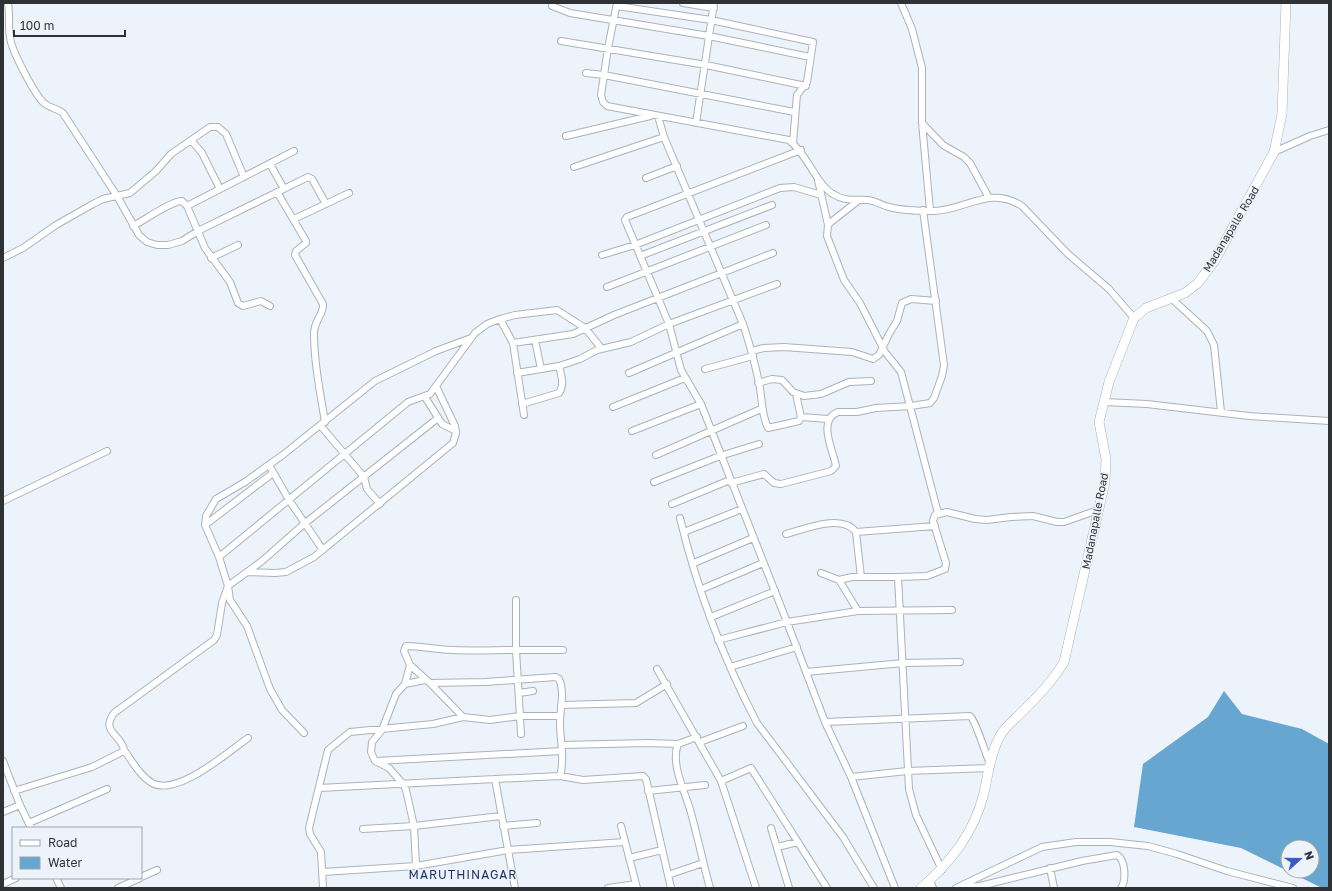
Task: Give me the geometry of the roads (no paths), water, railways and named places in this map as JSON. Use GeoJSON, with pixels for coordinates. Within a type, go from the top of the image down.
{"type":"FeatureCollection","features":[{"type":"Feature","properties":{"kind":"main road","name":"Madanapalle Road"},"geometry":{"type":"LineString","coordinates":[[921,888],[931,884],[959,849],[975,822],[984,794],[989,766],[999,737],[1054,679],[1064,662],[1106,472],[1106,459],[1099,429],[1108,382],[1134,318],[1146,308],[1192,289],[1215,260],[1274,152],[1282,114],[1286,3]]}},
{"type":"Feature","properties":{"kind":"street"},"geometry":{"type":"LineString","coordinates":[[8,3],[9,36],[18,59],[42,101],[63,114],[117,196],[133,226],[139,235],[147,242],[157,245],[176,244],[198,231],[277,192],[310,178],[326,204]]}},
{"type":"Feature","properties":{"kind":"street"},"geometry":{"type":"LineString","coordinates":[[683,3],[714,6],[696,123]]}},
{"type":"Feature","properties":{"kind":"street"},"geometry":{"type":"LineString","coordinates":[[901,3],[912,29],[922,68],[922,123],[930,210]]}},
{"type":"Feature","properties":{"kind":"street"},"geometry":{"type":"LineString","coordinates":[[793,144],[794,112],[798,93],[806,86],[813,42],[711,20],[617,4],[608,48],[601,95],[603,102],[607,106],[789,140],[793,144],[800,150],[826,189],[832,194],[850,200],[876,201],[889,207],[935,211],[989,198],[1006,198],[1022,206],[1068,254],[1108,289],[1134,318]]}},
{"type":"Feature","properties":{"kind":"street"},"geometry":{"type":"LineString","coordinates":[[552,6],[570,13],[614,19],[709,36],[810,58]]}},
{"type":"Feature","properties":{"kind":"street"},"geometry":{"type":"LineString","coordinates":[[561,42],[608,48],[706,65],[806,86]]}},
{"type":"Feature","properties":{"kind":"street"},"geometry":{"type":"LineString","coordinates":[[586,73],[604,74],[794,112]]}},
{"type":"Feature","properties":{"kind":"street"},"geometry":{"type":"LineString","coordinates":[[566,136],[656,116]]}},
{"type":"Feature","properties":{"kind":"street"},"geometry":{"type":"LineString","coordinates":[[656,116],[743,324],[752,354],[758,383],[761,409],[769,429],[798,422],[801,417],[796,394],[782,380],[772,379],[758,383]]}},
{"type":"Feature","properties":{"kind":"street"},"geometry":{"type":"LineString","coordinates":[[922,123],[944,145],[964,157],[970,163],[989,198]]}},
{"type":"Feature","properties":{"kind":"street"},"geometry":{"type":"LineString","coordinates":[[3,258],[23,248],[56,225],[93,204],[103,199],[130,194],[156,171],[169,156],[210,127],[218,127],[228,138],[244,177]]}},
{"type":"Feature","properties":{"kind":"street"},"geometry":{"type":"LineString","coordinates":[[1274,152],[1310,136],[1329,130]]}},
{"type":"Feature","properties":{"kind":"street"},"geometry":{"type":"LineString","coordinates":[[574,167],[664,137]]}},
{"type":"Feature","properties":{"kind":"street"},"geometry":{"type":"LineString","coordinates":[[191,140],[202,153],[220,189]]}},
{"type":"Feature","properties":{"kind":"street"},"geometry":{"type":"LineString","coordinates":[[800,150],[626,219],[646,273],[669,324],[681,370],[701,404],[720,456],[797,647],[824,722],[851,778],[895,888]]}},
{"type":"Feature","properties":{"kind":"street"},"geometry":{"type":"LineString","coordinates":[[187,206],[294,151]]}},
{"type":"Feature","properties":{"kind":"street"},"geometry":{"type":"LineString","coordinates":[[270,164],[284,189]]}},
{"type":"Feature","properties":{"kind":"street"},"geometry":{"type":"LineString","coordinates":[[646,178],[677,166]]}},
{"type":"Feature","properties":{"kind":"street"},"geometry":{"type":"LineString","coordinates":[[817,175],[828,225],[827,236],[844,280],[860,303],[882,348],[901,372],[938,513]]}},
{"type":"Feature","properties":{"kind":"street"},"geometry":{"type":"LineString","coordinates":[[602,255],[635,245],[699,219],[788,186],[821,195]]}},
{"type":"Feature","properties":{"kind":"street"},"geometry":{"type":"LineString","coordinates":[[277,192],[307,242],[296,252],[296,259],[314,286],[324,306],[316,321],[314,332],[322,423],[364,477],[367,489],[380,504]]}},
{"type":"Feature","properties":{"kind":"street"},"geometry":{"type":"LineString","coordinates":[[294,219],[349,194]]}},
{"type":"Feature","properties":{"kind":"street"},"geometry":{"type":"LineString","coordinates":[[828,225],[859,200]]}},
{"type":"Feature","properties":{"kind":"street"},"geometry":{"type":"LineString","coordinates":[[133,226],[177,201],[182,201],[187,206],[211,258],[230,282],[240,305],[246,306],[261,301],[270,306]]}},
{"type":"Feature","properties":{"kind":"street"},"geometry":{"type":"LineString","coordinates":[[640,256],[772,205]]}},
{"type":"Feature","properties":{"kind":"street"},"geometry":{"type":"LineString","coordinates":[[801,417],[828,419],[830,416],[838,412],[911,406],[928,404],[932,401],[944,369],[923,210]]}},
{"type":"Feature","properties":{"kind":"street"},"geometry":{"type":"LineString","coordinates":[[607,287],[766,225]]}},
{"type":"Feature","properties":{"kind":"street"},"geometry":{"type":"LineString","coordinates":[[211,258],[238,245]]}},
{"type":"Feature","properties":{"kind":"street"},"geometry":{"type":"LineString","coordinates":[[513,343],[567,336],[657,298],[773,253]]}},
{"type":"Feature","properties":{"kind":"street"},"geometry":{"type":"LineString","coordinates":[[517,373],[559,366],[580,359],[602,349],[631,342],[669,324],[733,299],[777,284]]}},
{"type":"Feature","properties":{"kind":"street"},"geometry":{"type":"LineString","coordinates":[[1171,298],[1207,331],[1214,345],[1221,412]]}},
{"type":"Feature","properties":{"kind":"street"},"geometry":{"type":"LineString","coordinates":[[705,369],[752,354],[764,348],[784,347],[852,352],[873,359],[879,355],[897,321],[902,303],[911,299],[936,301]]}},
{"type":"Feature","properties":{"kind":"street"},"geometry":{"type":"LineString","coordinates":[[219,557],[346,455],[408,402],[430,394],[471,338],[482,326],[500,319],[523,314],[557,310],[585,328],[602,349]]}},
{"type":"Feature","properties":{"kind":"street"},"geometry":{"type":"LineString","coordinates":[[500,319],[513,343],[524,415]]}},
{"type":"Feature","properties":{"kind":"street"},"geometry":{"type":"LineString","coordinates":[[629,373],[743,324]]}},
{"type":"Feature","properties":{"kind":"street"},"geometry":{"type":"LineString","coordinates":[[304,733],[275,700],[247,626],[230,600],[228,586],[219,557],[205,525],[206,516],[216,499],[268,465],[375,381],[436,351],[471,338]]}},
{"type":"Feature","properties":{"kind":"street"},"geometry":{"type":"LineString","coordinates":[[535,340],[541,369]]}},
{"type":"Feature","properties":{"kind":"street"},"geometry":{"type":"LineString","coordinates":[[522,404],[559,393],[562,388],[562,381],[559,366]]}},
{"type":"Feature","properties":{"kind":"street"},"geometry":{"type":"LineString","coordinates":[[613,407],[685,378]]}},
{"type":"Feature","properties":{"kind":"street"},"geometry":{"type":"LineString","coordinates":[[796,394],[812,396],[850,382],[871,381]]}},
{"type":"Feature","properties":{"kind":"street"},"geometry":{"type":"LineString","coordinates":[[246,572],[286,572],[298,567],[323,550],[453,443],[456,431],[453,419],[436,386]]}},
{"type":"Feature","properties":{"kind":"street"},"geometry":{"type":"LineString","coordinates":[[424,397],[445,426],[456,431]]}},
{"type":"Feature","properties":{"kind":"street"},"geometry":{"type":"LineString","coordinates":[[1104,402],[1147,404],[1249,416],[1329,420]]}},
{"type":"Feature","properties":{"kind":"street"},"geometry":{"type":"LineString","coordinates":[[632,431],[701,404]]}},
{"type":"Feature","properties":{"kind":"street"},"geometry":{"type":"LineString","coordinates":[[656,455],[761,409]]}},
{"type":"Feature","properties":{"kind":"street"},"geometry":{"type":"LineString","coordinates":[[248,738],[195,775],[170,786],[152,784],[144,778],[124,750],[123,745],[111,732],[109,722],[110,717],[114,713],[214,640],[217,635],[222,603],[228,586],[438,418]]}},
{"type":"Feature","properties":{"kind":"street"},"geometry":{"type":"LineString","coordinates":[[672,504],[731,482],[764,474],[774,483],[780,484],[831,471],[836,466],[831,448],[828,419]]}},
{"type":"Feature","properties":{"kind":"street"},"geometry":{"type":"LineString","coordinates":[[654,482],[720,456],[759,444]]}},
{"type":"Feature","properties":{"kind":"street"},"geometry":{"type":"LineString","coordinates":[[3,501],[108,451]]}},
{"type":"Feature","properties":{"kind":"street"},"geometry":{"type":"LineString","coordinates":[[268,465],[304,524],[323,550]]}},
{"type":"Feature","properties":{"kind":"street"},"geometry":{"type":"LineString","coordinates":[[205,525],[273,473]]}},
{"type":"Feature","properties":{"kind":"street"},"geometry":{"type":"LineString","coordinates":[[684,532],[742,509]]}},
{"type":"Feature","properties":{"kind":"street"},"geometry":{"type":"LineString","coordinates":[[821,573],[839,580],[862,577],[927,576],[945,569],[946,563],[935,526],[934,517],[938,513],[947,512],[975,519],[987,520],[1010,516],[1033,516],[1057,522],[1071,520],[1098,510]]}},
{"type":"Feature","properties":{"kind":"street"},"geometry":{"type":"LineString","coordinates":[[680,518],[718,640],[757,723],[843,837],[874,888]]}},
{"type":"Feature","properties":{"kind":"street"},"geometry":{"type":"LineString","coordinates":[[786,534],[837,523],[849,526],[856,532],[862,577]]}},
{"type":"Feature","properties":{"kind":"street"},"geometry":{"type":"LineString","coordinates":[[856,532],[935,526]]}},
{"type":"Feature","properties":{"kind":"street"},"geometry":{"type":"LineString","coordinates":[[694,563],[753,538]]}},
{"type":"Feature","properties":{"kind":"street"},"geometry":{"type":"LineString","coordinates":[[702,589],[763,563]]}},
{"type":"Feature","properties":{"kind":"street"},"geometry":{"type":"LineString","coordinates":[[898,577],[901,610],[908,790],[916,815],[942,870]]}},
{"type":"Feature","properties":{"kind":"street"},"geometry":{"type":"LineString","coordinates":[[839,580],[858,610]]}},
{"type":"Feature","properties":{"kind":"street"},"geometry":{"type":"LineString","coordinates":[[710,617],[775,591]]}},
{"type":"Feature","properties":{"kind":"street"},"geometry":{"type":"LineString","coordinates":[[516,600],[516,650],[521,734]]}},
{"type":"Feature","properties":{"kind":"street"},"geometry":{"type":"LineString","coordinates":[[718,640],[787,622],[858,610],[952,610]]}},
{"type":"Feature","properties":{"kind":"street"},"geometry":{"type":"LineString","coordinates":[[463,717],[410,665],[404,651],[406,646],[424,646],[472,651],[563,650]]}},
{"type":"Feature","properties":{"kind":"street"},"geometry":{"type":"LineString","coordinates":[[730,668],[797,647]]}},
{"type":"Feature","properties":{"kind":"street"},"geometry":{"type":"LineString","coordinates":[[806,672],[903,663],[960,662]]}},
{"type":"Feature","properties":{"kind":"street"},"geometry":{"type":"LineString","coordinates":[[410,665],[405,684],[396,694],[382,730],[372,742],[371,752],[375,761],[389,768],[403,784],[414,826],[416,866]]}},
{"type":"Feature","properties":{"kind":"street"},"geometry":{"type":"LineString","coordinates":[[657,669],[721,781],[756,888]]}},
{"type":"Feature","properties":{"kind":"street"},"geometry":{"type":"LineString","coordinates":[[405,684],[427,681],[485,682],[556,677],[559,679],[561,706],[560,716],[563,765],[560,776]]}},
{"type":"Feature","properties":{"kind":"street"},"geometry":{"type":"LineString","coordinates":[[561,706],[636,703],[666,684]]}},
{"type":"Feature","properties":{"kind":"street"},"geometry":{"type":"LineString","coordinates":[[519,693],[533,691]]}},
{"type":"Feature","properties":{"kind":"street"},"geometry":{"type":"LineString","coordinates":[[323,888],[321,852],[309,831],[324,763],[328,750],[332,745],[350,732],[433,724],[463,717],[490,720],[520,716],[560,716]]}},
{"type":"Feature","properties":{"kind":"street"},"geometry":{"type":"LineString","coordinates":[[824,722],[970,716],[975,721],[989,766],[908,771],[851,778]]}},
{"type":"Feature","properties":{"kind":"street"},"geometry":{"type":"LineString","coordinates":[[375,761],[648,743],[678,744],[698,740],[742,726]]}},
{"type":"Feature","properties":{"kind":"street"},"geometry":{"type":"LineString","coordinates":[[678,744],[676,755],[681,788],[691,811],[710,888]]}},
{"type":"Feature","properties":{"kind":"street"},"geometry":{"type":"LineString","coordinates":[[14,791],[92,767],[120,755],[124,750]]}},
{"type":"Feature","properties":{"kind":"street"},"geometry":{"type":"LineString","coordinates":[[3,760],[14,791],[30,826],[108,789]]}},
{"type":"Feature","properties":{"kind":"street"},"geometry":{"type":"LineString","coordinates":[[721,781],[749,768],[752,769],[828,888]]}},
{"type":"Feature","properties":{"kind":"street"},"geometry":{"type":"LineString","coordinates":[[319,788],[560,776],[583,780],[643,776],[646,779],[671,888]]}},
{"type":"Feature","properties":{"kind":"street"},"geometry":{"type":"LineString","coordinates":[[495,779],[515,888]]}},
{"type":"Feature","properties":{"kind":"street"},"geometry":{"type":"LineString","coordinates":[[648,791],[705,785]]}},
{"type":"Feature","properties":{"kind":"street"},"geometry":{"type":"LineString","coordinates":[[3,812],[20,805]]}},
{"type":"Feature","properties":{"kind":"street"},"geometry":{"type":"LineString","coordinates":[[363,829],[414,826],[501,816]]}},
{"type":"Feature","properties":{"kind":"street"},"geometry":{"type":"LineString","coordinates":[[503,826],[537,823]]}},
{"type":"Feature","properties":{"kind":"street"},"geometry":{"type":"LineString","coordinates":[[608,888],[636,886],[621,826]]}},
{"type":"Feature","properties":{"kind":"street"},"geometry":{"type":"LineString","coordinates":[[771,828],[789,888]]}},
{"type":"Feature","properties":{"kind":"street"},"geometry":{"type":"LineString","coordinates":[[323,872],[416,866],[508,850],[625,842]]}},
{"type":"Feature","properties":{"kind":"street"},"geometry":{"type":"LineString","coordinates":[[777,847],[798,842]]}},
{"type":"Feature","properties":{"kind":"street"},"geometry":{"type":"LineString","coordinates":[[957,888],[1042,847],[1076,842],[1110,842],[1148,846],[1227,871],[1293,888]]}},
{"type":"Feature","properties":{"kind":"street"},"geometry":{"type":"LineString","coordinates":[[629,858],[662,850]]}},
{"type":"Feature","properties":{"kind":"street"},"geometry":{"type":"LineString","coordinates":[[957,888],[980,886],[1082,861],[1119,856],[1124,863],[1124,884],[1121,888]]}},
{"type":"Feature","properties":{"kind":"street"},"geometry":{"type":"LineString","coordinates":[[668,875],[703,863]]}},
{"type":"Feature","properties":{"kind":"street"},"geometry":{"type":"LineString","coordinates":[[1050,868],[1054,888]]}},
{"type":"Feature","properties":{"kind":"street"},"geometry":{"type":"LineString","coordinates":[[142,877],[157,870]]}},
{"type":"Feature","properties":{"kind":"street"},"geometry":{"type":"LineString","coordinates":[[3,884],[14,879]]}},
{"type":"Feature","properties":{"kind":"street"},"geometry":{"type":"LineString","coordinates":[[56,879],[61,888]]}},
{"type":"Feature","properties":{"kind":"street"},"geometry":{"type":"LineString","coordinates":[[118,888],[138,879]]}},
{"type":"Feature","properties":{"kind":"water"},"geometry":{"type":"Polygon","coordinates":[[[1224,691],[1242,714],[1302,729],[1329,744],[1329,888],[1322,888],[1304,879],[1320,879],[1320,839],[1280,839],[1280,867],[1241,848],[1134,827],[1143,764],[1208,717],[1224,691]]]}},
{"type":"Feature","properties":{"kind":"district","name":"MARUTHINAGAR"},"geometry":{"type":"Point","coordinates":[463,875]}}]}
